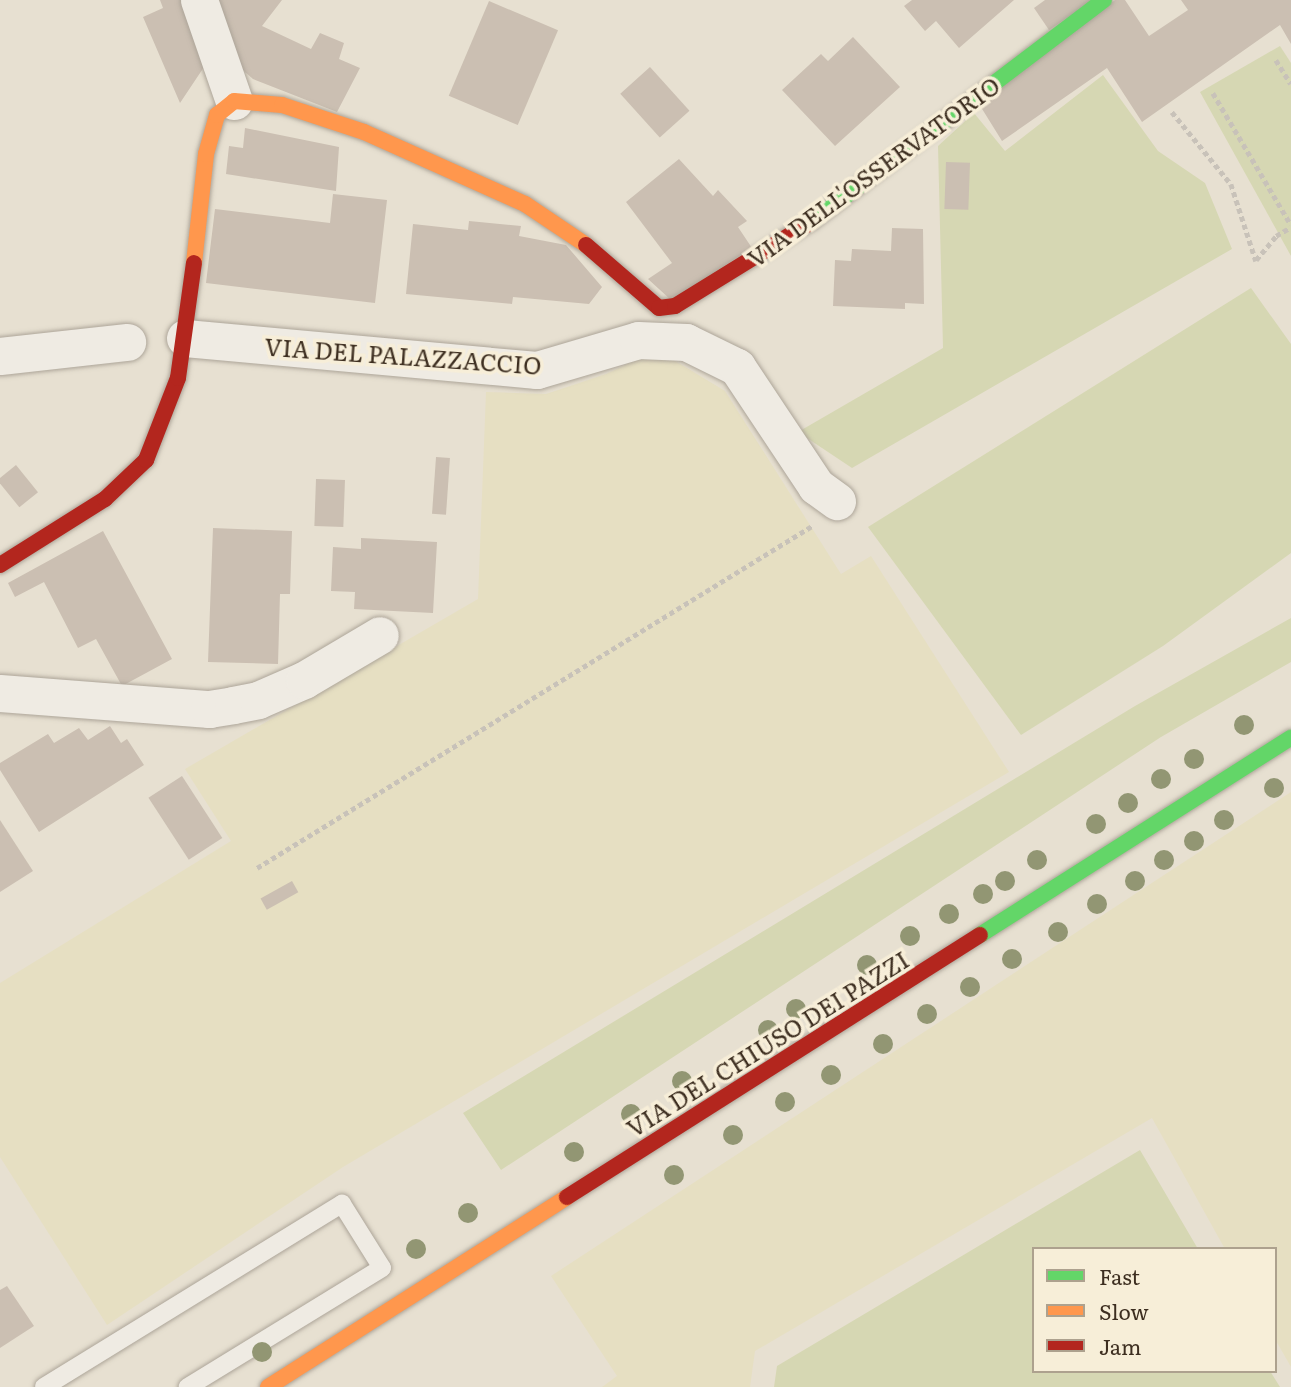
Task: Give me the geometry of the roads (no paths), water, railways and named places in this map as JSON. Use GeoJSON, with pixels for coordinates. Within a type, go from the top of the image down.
{"type":"FeatureCollection","features":[{"type":"Feature","properties":{"kind":"street"},"geometry":{"type":"LineString","coordinates":[[0,565],[105,499],[146,460],[164,426],[185,338],[206,154],[217,115],[234,101],[200,0]]}},
{"type":"Feature","properties":{"kind":"street","name":"VIA DELL'OSSERVATORIO"},"geometry":{"type":"LineString","coordinates":[[234,101],[282,105],[364,132],[525,204],[569,230],[659,308],[675,306],[802,229],[1104,0]]}},
{"type":"Feature","properties":{"kind":"street","name":"VIA DEL PALAZZACCIO"},"geometry":{"type":"LineString","coordinates":[[185,338],[537,370],[638,340],[686,342],[737,367],[816,486],[837,501]]}},
{"type":"Feature","properties":{"kind":"street"},"geometry":{"type":"LineString","coordinates":[[0,356],[127,342]]}},
{"type":"Feature","properties":{"kind":"street"},"geometry":{"type":"LineString","coordinates":[[0,693],[209,709],[258,701],[304,680],[380,635]]}},
{"type":"Feature","properties":{"kind":"street","name":"VIA DEL CHIUSO DEI PAZZI"},"geometry":{"type":"LineString","coordinates":[[268,1387],[1291,738]]}},
{"type":"Feature","properties":{"kind":"lane"},"geometry":{"type":"LineString","coordinates":[[44,1387],[342,1203],[382,1268],[188,1387]]}}]}
